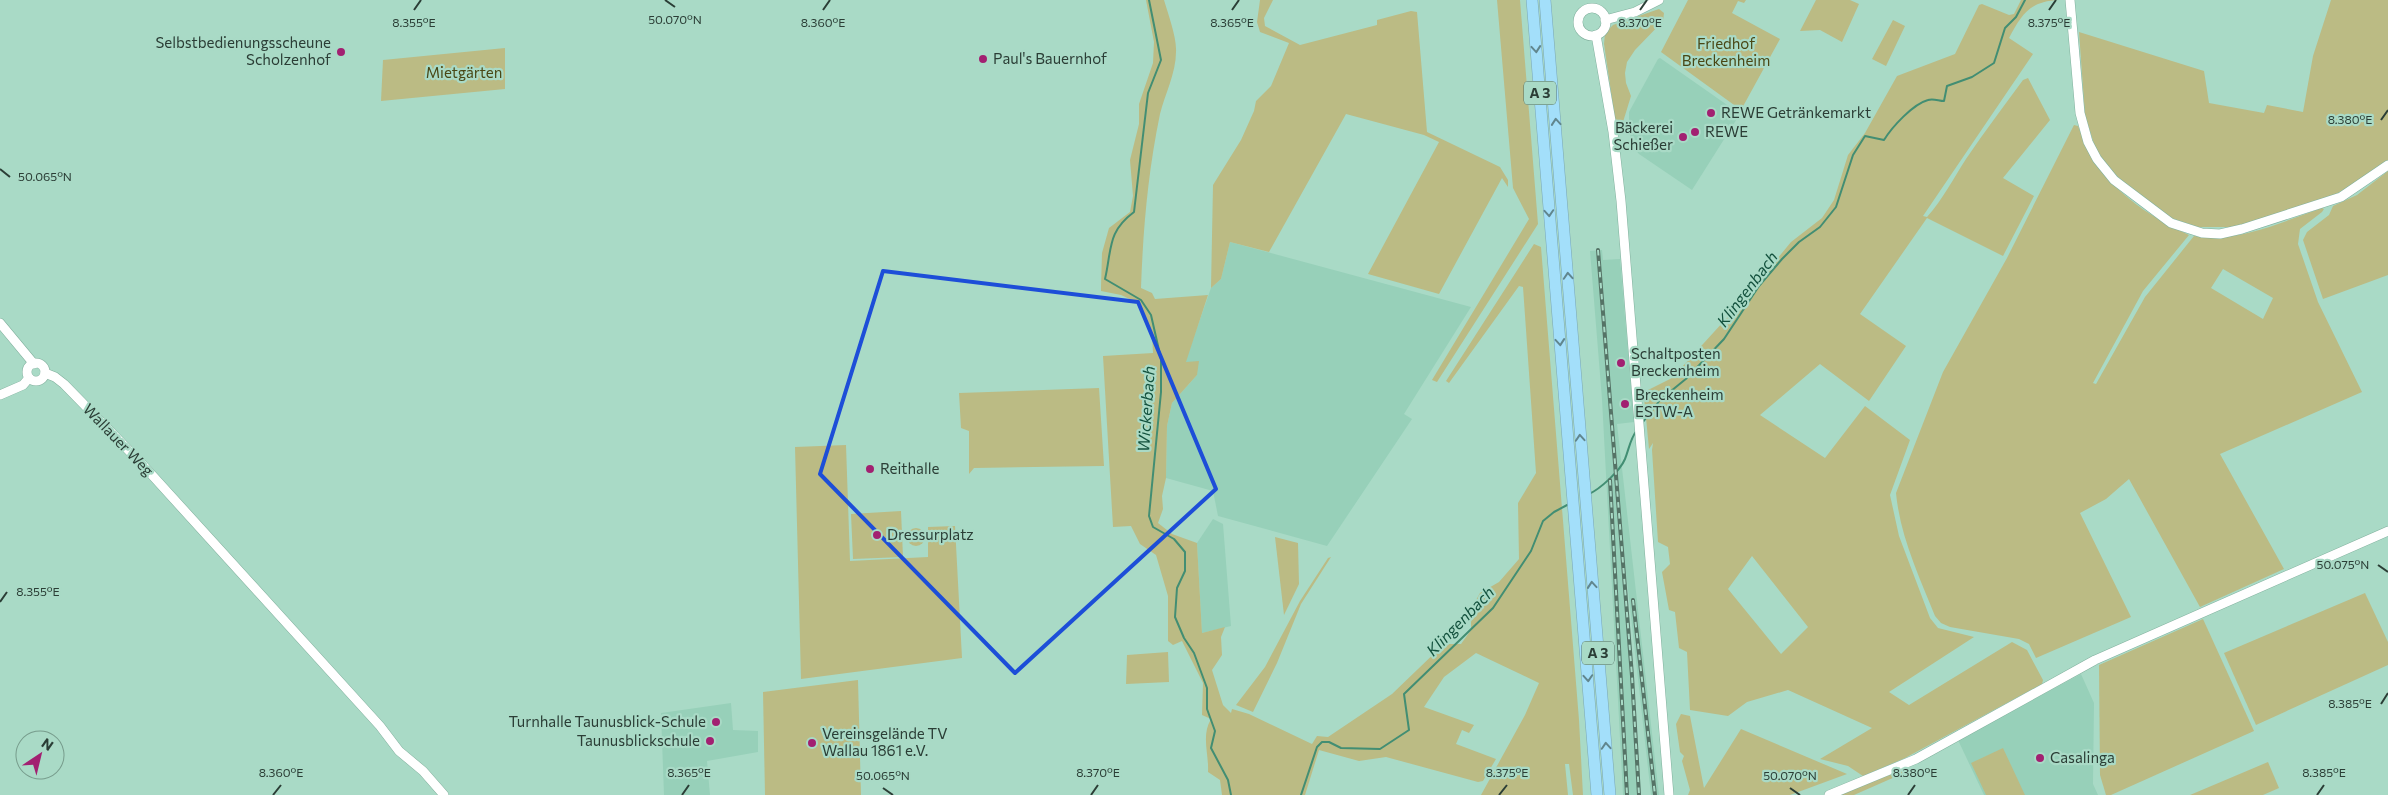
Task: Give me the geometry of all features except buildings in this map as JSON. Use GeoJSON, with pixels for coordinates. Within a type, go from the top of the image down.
{"type":"FeatureCollection","features":[{"type":"Feature","properties":{"kind":"highway","name":"A 3"},"geometry":{"type":"LineString","coordinates":[[1532,0],[1597,795]]}},
{"type":"Feature","properties":{"kind":"highway","name":"A 3"},"geometry":{"type":"LineString","coordinates":[[1545,0],[1560,170],[1585,511],[1610,795]]}},
{"type":"Feature","properties":{"kind":"main road"},"geometry":{"type":"LineString","coordinates":[[1605,20],[1635,12],[1659,0]]}},
{"type":"Feature","properties":{"kind":"main road"},"geometry":{"type":"LineString","coordinates":[[2070,0],[2082,123],[2088,142],[2097,160],[2114,180],[2167,220],[2185,229],[2202,233],[2220,234],[2252,226],[2341,197],[2388,165]]}},
{"type":"Feature","properties":{"kind":"main road"},"geometry":{"type":"LineString","coordinates":[[1587,4],[1597,9],[1605,20],[1603,29],[1596,35],[1583,32],[1578,25],[1580,14],[1587,4]]}},
{"type":"Feature","properties":{"kind":"main road"},"geometry":{"type":"LineString","coordinates":[[1596,35],[1605,75],[1614,142],[1669,795]]}},
{"type":"Feature","properties":{"kind":"main road"},"geometry":{"type":"LineString","coordinates":[[0,323],[34,364],[42,366],[45,373],[38,381],[30,378],[27,371],[34,364]]}},
{"type":"Feature","properties":{"kind":"main road","name":"Wallauer Weg"},"geometry":{"type":"LineString","coordinates":[[45,373],[55,377],[64,384],[187,513],[371,715],[398,751],[423,772],[444,795]]}},
{"type":"Feature","properties":{"kind":"main road"},"geometry":{"type":"LineString","coordinates":[[0,395],[23,384],[30,378]]}},
{"type":"Feature","properties":{"kind":"main road"},"geometry":{"type":"LineString","coordinates":[[1829,795],[1916,759],[2095,660],[2388,531]]}},
{"type":"Feature","properties":{"kind":"highlighted area"},"geometry":{"type":"Polygon","coordinates":[[[883,271],[1138,302],[1216,489],[1015,673],[820,474],[883,271]]]}},
{"type":"Feature","properties":{"kind":"shaded area"},"geometry":{"type":"Polygon","coordinates":[[[1660,58],[1740,114],[1692,190],[1639,154],[1632,146],[1629,112],[1660,58]]]}},
{"type":"Feature","properties":{"kind":"shaded area"},"geometry":{"type":"Polygon","coordinates":[[[1230,242],[1471,307],[1404,414],[1412,419],[1327,546],[1218,516],[1213,491],[1166,478],[1167,426],[1172,403],[1197,375],[1185,362],[1211,288],[1221,279],[1230,242]]]}},
{"type":"Feature","properties":{"kind":"shaded area"},"geometry":{"type":"Polygon","coordinates":[[[1602,250],[1603,260],[1620,259],[1634,422],[1617,424],[1659,795],[1651,795],[1626,572],[1641,795],[1623,795],[1602,399],[1590,251],[1602,250]]]}},
{"type":"Feature","properties":{"kind":"shaded area"},"geometry":{"type":"Polygon","coordinates":[[[1213,519],[1223,524],[1231,626],[1202,633],[1197,543],[1213,519]]]}},
{"type":"Feature","properties":{"kind":"shaded area"},"geometry":{"type":"Polygon","coordinates":[[[2081,674],[2094,703],[2093,784],[2098,795],[1984,795],[1958,740],[2081,674]]]}},
{"type":"Feature","properties":{"kind":"shaded area","name":"Taunusblickschule"},"geometry":{"type":"Polygon","coordinates":[[[731,703],[733,730],[758,731],[758,752],[707,761],[710,795],[664,795],[661,713],[731,703]]]}},
{"type":"Feature","properties":{"kind":"green space"},"geometry":{"type":"Polygon","coordinates":[[[1146,0],[1164,0],[1174,33],[1176,60],[1160,114],[1152,158],[1141,288],[1152,293],[1155,299],[1208,295],[1186,362],[1199,361],[1197,375],[1172,403],[1167,426],[1166,478],[1162,496],[1163,509],[1158,523],[1172,534],[1197,543],[1202,633],[1225,627],[1221,637],[1222,655],[1212,670],[1223,705],[1231,713],[1232,709],[1249,714],[1312,744],[1317,736],[1328,737],[1392,694],[1444,644],[1461,644],[1471,630],[1471,609],[1480,593],[1499,582],[1519,559],[1518,503],[1536,473],[1523,287],[1519,286],[1449,383],[1446,381],[1534,244],[1541,247],[1579,720],[1583,795],[1573,795],[1569,764],[1565,764],[1568,795],[1481,795],[1525,715],[1539,683],[1476,653],[1444,677],[1424,707],[1474,725],[1469,733],[1462,730],[1456,744],[1496,759],[1483,781],[1478,782],[1386,757],[1359,761],[1319,750],[1305,795],[1222,795],[1220,780],[1208,772],[1206,732],[1211,719],[1202,715],[1203,683],[1182,641],[1173,645],[1168,641],[1168,596],[1156,555],[1140,544],[1131,526],[1113,527],[1103,356],[1153,353],[1152,333],[1136,302],[1121,295],[1101,291],[1102,253],[1109,228],[1130,212],[1133,196],[1130,160],[1139,124],[1139,104],[1153,63],[1154,42],[1146,0]]]}},
{"type":"Feature","properties":{"kind":"green space"},"geometry":{"type":"Polygon","coordinates":[[[1260,0],[1273,0],[1264,18],[1265,26],[1300,45],[1377,25],[1377,20],[1411,11],[1417,12],[1427,132],[1500,167],[1508,180],[1508,187],[1502,178],[1439,294],[1368,274],[1439,142],[1424,135],[1346,114],[1269,252],[1230,242],[1221,279],[1211,288],[1213,185],[1241,140],[1254,111],[1256,101],[1271,86],[1289,43],[1260,32],[1257,22],[1260,0]]]}},
{"type":"Feature","properties":{"kind":"green space"},"geometry":{"type":"Polygon","coordinates":[[[1497,0],[1520,0],[1538,224],[1437,382],[1432,380],[1529,219],[1513,188],[1497,0]]]}},
{"type":"Feature","properties":{"kind":"green space","name":"Friedhof Breckenheim"},"geometry":{"type":"Polygon","coordinates":[[[1688,0],[1746,0],[1744,3],[1738,1],[1732,13],[1780,39],[1741,110],[1661,52],[1688,0]]]}},
{"type":"Feature","properties":{"kind":"green space"},"geometry":{"type":"Polygon","coordinates":[[[1816,0],[1850,0],[1859,4],[1842,42],[1820,30],[1800,31],[1816,0]]]}},
{"type":"Feature","properties":{"kind":"green space"},"geometry":{"type":"Polygon","coordinates":[[[2021,0],[2059,0],[2034,6],[2018,22],[2009,38],[2033,54],[1923,216],[1927,217],[1933,210],[1987,129],[2023,80],[2028,78],[2050,120],[2003,178],[2034,196],[2003,256],[1927,218],[1860,314],[1906,346],[1869,401],[1820,364],[1760,415],[1825,458],[1865,406],[1910,440],[1890,495],[1899,536],[1930,618],[1938,628],[1974,637],[1889,692],[1909,705],[2012,642],[2027,650],[2043,680],[2042,684],[1905,758],[1863,776],[1848,766],[1820,759],[1872,728],[1788,690],[1747,702],[1728,716],[1690,710],[1687,652],[1679,648],[1675,612],[1669,610],[1662,572],[1670,564],[1668,547],[1658,542],[1653,443],[1649,449],[1644,397],[1648,390],[1672,378],[1745,298],[1791,242],[1822,218],[1834,200],[1848,155],[1865,133],[1897,76],[1955,54],[1979,5],[1982,4],[2009,15],[2014,14],[2021,0]],[[1752,556],[1728,589],[1781,654],[1808,627],[1752,556]]]}},
{"type":"Feature","properties":{"kind":"green space"},"geometry":{"type":"Polygon","coordinates":[[[2331,0],[2388,0],[2388,160],[2368,176],[2327,199],[2234,227],[2198,227],[2171,218],[2121,180],[2103,162],[2095,147],[2085,115],[2079,32],[2204,71],[2209,103],[2264,113],[2267,105],[2303,112],[2313,56],[2331,0]]]}},
{"type":"Feature","properties":{"kind":"green space"},"geometry":{"type":"Polygon","coordinates":[[[1659,9],[1664,13],[1663,21],[1635,50],[1627,62],[1626,83],[1631,96],[1623,122],[1615,119],[1604,44],[1605,33],[1613,25],[1659,9]]]}},
{"type":"Feature","properties":{"kind":"green space"},"geometry":{"type":"Polygon","coordinates":[[[1893,20],[1905,26],[1886,66],[1872,59],[1893,20]]]}},
{"type":"Feature","properties":{"kind":"green space","name":"Mietgärten"},"geometry":{"type":"Polygon","coordinates":[[[505,48],[505,89],[381,101],[383,60],[505,48]]]}},
{"type":"Feature","properties":{"kind":"green space"},"geometry":{"type":"Polygon","coordinates":[[[2074,125],[2078,126],[2087,146],[2108,179],[2136,204],[2189,235],[2143,291],[2093,383],[2096,384],[2145,297],[2194,236],[2227,237],[2243,234],[2260,230],[2322,208],[2324,209],[2300,229],[2298,244],[2318,302],[2362,392],[2220,454],[2284,569],[2200,607],[2129,479],[2106,499],[2080,513],[2131,617],[2036,658],[2029,644],[2019,639],[1950,627],[1941,623],[1935,616],[1911,556],[1898,509],[1896,493],[1943,372],[2007,258],[2074,125]],[[2223,269],[2211,288],[2263,319],[2273,298],[2223,269]]]}},
{"type":"Feature","properties":{"kind":"green space"},"geometry":{"type":"Polygon","coordinates":[[[2388,171],[2388,275],[2323,299],[2303,240],[2307,232],[2329,215],[2333,206],[2357,195],[2388,171]]]}},
{"type":"Feature","properties":{"kind":"green space"},"geometry":{"type":"Polygon","coordinates":[[[1099,388],[1104,466],[974,468],[969,474],[969,431],[961,428],[959,393],[1099,388]]]}},
{"type":"Feature","properties":{"kind":"green space"},"geometry":{"type":"Polygon","coordinates":[[[846,445],[850,561],[928,557],[928,527],[955,526],[962,658],[801,679],[795,447],[846,445]]]}},
{"type":"Feature","properties":{"kind":"green space","name":"Dressurplatz"},"geometry":{"type":"Polygon","coordinates":[[[901,511],[903,557],[853,559],[851,514],[901,511]]]}},
{"type":"Feature","properties":{"kind":"green space"},"geometry":{"type":"Polygon","coordinates":[[[912,528],[920,528],[925,533],[923,544],[912,546],[907,541],[907,533],[912,528]]]}},
{"type":"Feature","properties":{"kind":"green space"},"geometry":{"type":"Polygon","coordinates":[[[1275,537],[1298,543],[1299,584],[1284,615],[1275,537]]]}},
{"type":"Feature","properties":{"kind":"green space"},"geometry":{"type":"Polygon","coordinates":[[[1331,557],[1301,604],[1277,663],[1253,712],[1236,705],[1265,667],[1300,601],[1328,558],[1331,557]]]}},
{"type":"Feature","properties":{"kind":"green space"},"geometry":{"type":"Polygon","coordinates":[[[2365,593],[2388,642],[2388,665],[2256,725],[2224,653],[2365,593]]]}},
{"type":"Feature","properties":{"kind":"green space"},"geometry":{"type":"Polygon","coordinates":[[[2203,619],[2254,731],[2111,795],[2106,795],[2100,775],[2099,665],[2203,619]]]}},
{"type":"Feature","properties":{"kind":"green space"},"geometry":{"type":"Polygon","coordinates":[[[1168,652],[1169,682],[1126,684],[1127,655],[1168,652]]]}},
{"type":"Feature","properties":{"kind":"green space","name":"Vereinsgelände TV Wallau 1861 e.V."},"geometry":{"type":"Polygon","coordinates":[[[858,680],[861,795],[765,795],[763,692],[858,680]]]}},
{"type":"Feature","properties":{"kind":"green space"},"geometry":{"type":"Polygon","coordinates":[[[1681,714],[1690,716],[1704,788],[1741,729],[1847,774],[1790,795],[1688,795],[1690,790],[1682,761],[1684,756],[1680,752],[1676,724],[1681,714]]]}},
{"type":"Feature","properties":{"kind":"green space"},"geometry":{"type":"Polygon","coordinates":[[[2003,748],[2025,795],[1986,795],[1971,763],[2003,748]]]}},
{"type":"Feature","properties":{"kind":"green space"},"geometry":{"type":"Polygon","coordinates":[[[2268,762],[2279,788],[2263,795],[2190,795],[2268,762]]]}},
{"type":"Feature","properties":{"kind":"green space"},"geometry":{"type":"Polygon","coordinates":[[[1904,769],[1904,773],[1854,795],[1840,795],[1904,769]]]}},
{"type":"Feature","properties":{"kind":"waterway","name":"Wickerbach"},"geometry":{"type":"LineString","coordinates":[[1149,0],[1161,60],[1148,93],[1134,212],[1125,219],[1115,234],[1105,279],[1141,300],[1151,315],[1161,359],[1161,392],[1149,516],[1153,527],[1174,539],[1185,552],[1185,571],[1177,588],[1175,617],[1184,638],[1194,653],[1207,688],[1207,709],[1215,731],[1211,748],[1228,780],[1231,795]]}},
{"type":"Feature","properties":{"kind":"waterway","name":"Klingenbach"},"geometry":{"type":"LineString","coordinates":[[1643,422],[1660,400],[1687,378],[1724,339],[1759,286],[1782,259],[1799,242],[1820,227],[1836,207],[1853,155],[1865,136],[1884,140],[1897,123],[1916,106],[1930,99],[1944,101],[1947,86],[1972,77],[1994,63],[2005,28],[2016,17],[2025,0]]}},
{"type":"Feature","properties":{"kind":"waterway","name":"Klingenbach"},"geometry":{"type":"LineString","coordinates":[[1589,494],[1604,484],[1619,469],[1637,430]]}},
{"type":"Feature","properties":{"kind":"waterway","name":"Klingenbach"},"geometry":{"type":"LineString","coordinates":[[1301,795],[1317,747],[1322,742],[1329,742],[1341,748],[1380,749],[1409,730],[1404,694],[1493,608],[1531,551],[1543,521],[1554,512],[1569,504]]}},
{"type":"Feature","properties":{"kind":"railway"},"geometry":{"type":"LineString","coordinates":[[1598,250],[1632,676],[1639,795]]}},
{"type":"Feature","properties":{"kind":"railway"},"geometry":{"type":"LineString","coordinates":[[1610,480],[1627,795]]}},
{"type":"Feature","properties":{"kind":"railway"},"geometry":{"type":"LineString","coordinates":[[1633,600],[1655,795]]}},
{"type":"Feature","properties":{"kind":"place","name":"Selbstbedienungsscheune Scholzenhof"},"geometry":{"type":"Point","coordinates":[341,52]}},
{"type":"Feature","properties":{"kind":"place","name":"Paul's Bauernhof"},"geometry":{"type":"Point","coordinates":[983,59]}},
{"type":"Feature","properties":{"kind":"place","name":"REWE Getränkemarkt"},"geometry":{"type":"Point","coordinates":[1711,113]}},
{"type":"Feature","properties":{"kind":"place","name":"REWE"},"geometry":{"type":"Point","coordinates":[1695,132]}},
{"type":"Feature","properties":{"kind":"place","name":"Bäckerei Schießer"},"geometry":{"type":"Point","coordinates":[1683,137]}},
{"type":"Feature","properties":{"kind":"place","name":"Schaltposten Breckenheim"},"geometry":{"type":"Point","coordinates":[1621,363]}},
{"type":"Feature","properties":{"kind":"place","name":"Breckenheim ESTW-A"},"geometry":{"type":"Point","coordinates":[1625,404]}},
{"type":"Feature","properties":{"kind":"place","name":"Reithalle"},"geometry":{"type":"Point","coordinates":[870,469]}},
{"type":"Feature","properties":{"kind":"place","name":"Dressurplatz"},"geometry":{"type":"Point","coordinates":[877,535]}},
{"type":"Feature","properties":{"kind":"place","name":"Turnhalle Taunusblick-Schule"},"geometry":{"type":"Point","coordinates":[716,722]}},
{"type":"Feature","properties":{"kind":"place","name":"Taunusblickschule"},"geometry":{"type":"Point","coordinates":[710,741]}},
{"type":"Feature","properties":{"kind":"place","name":"Vereinsgelände TV Wallau 1861 e.V."},"geometry":{"type":"Point","coordinates":[812,743]}},
{"type":"Feature","properties":{"kind":"place","name":"Casalinga"},"geometry":{"type":"Point","coordinates":[2040,758]}}]}
